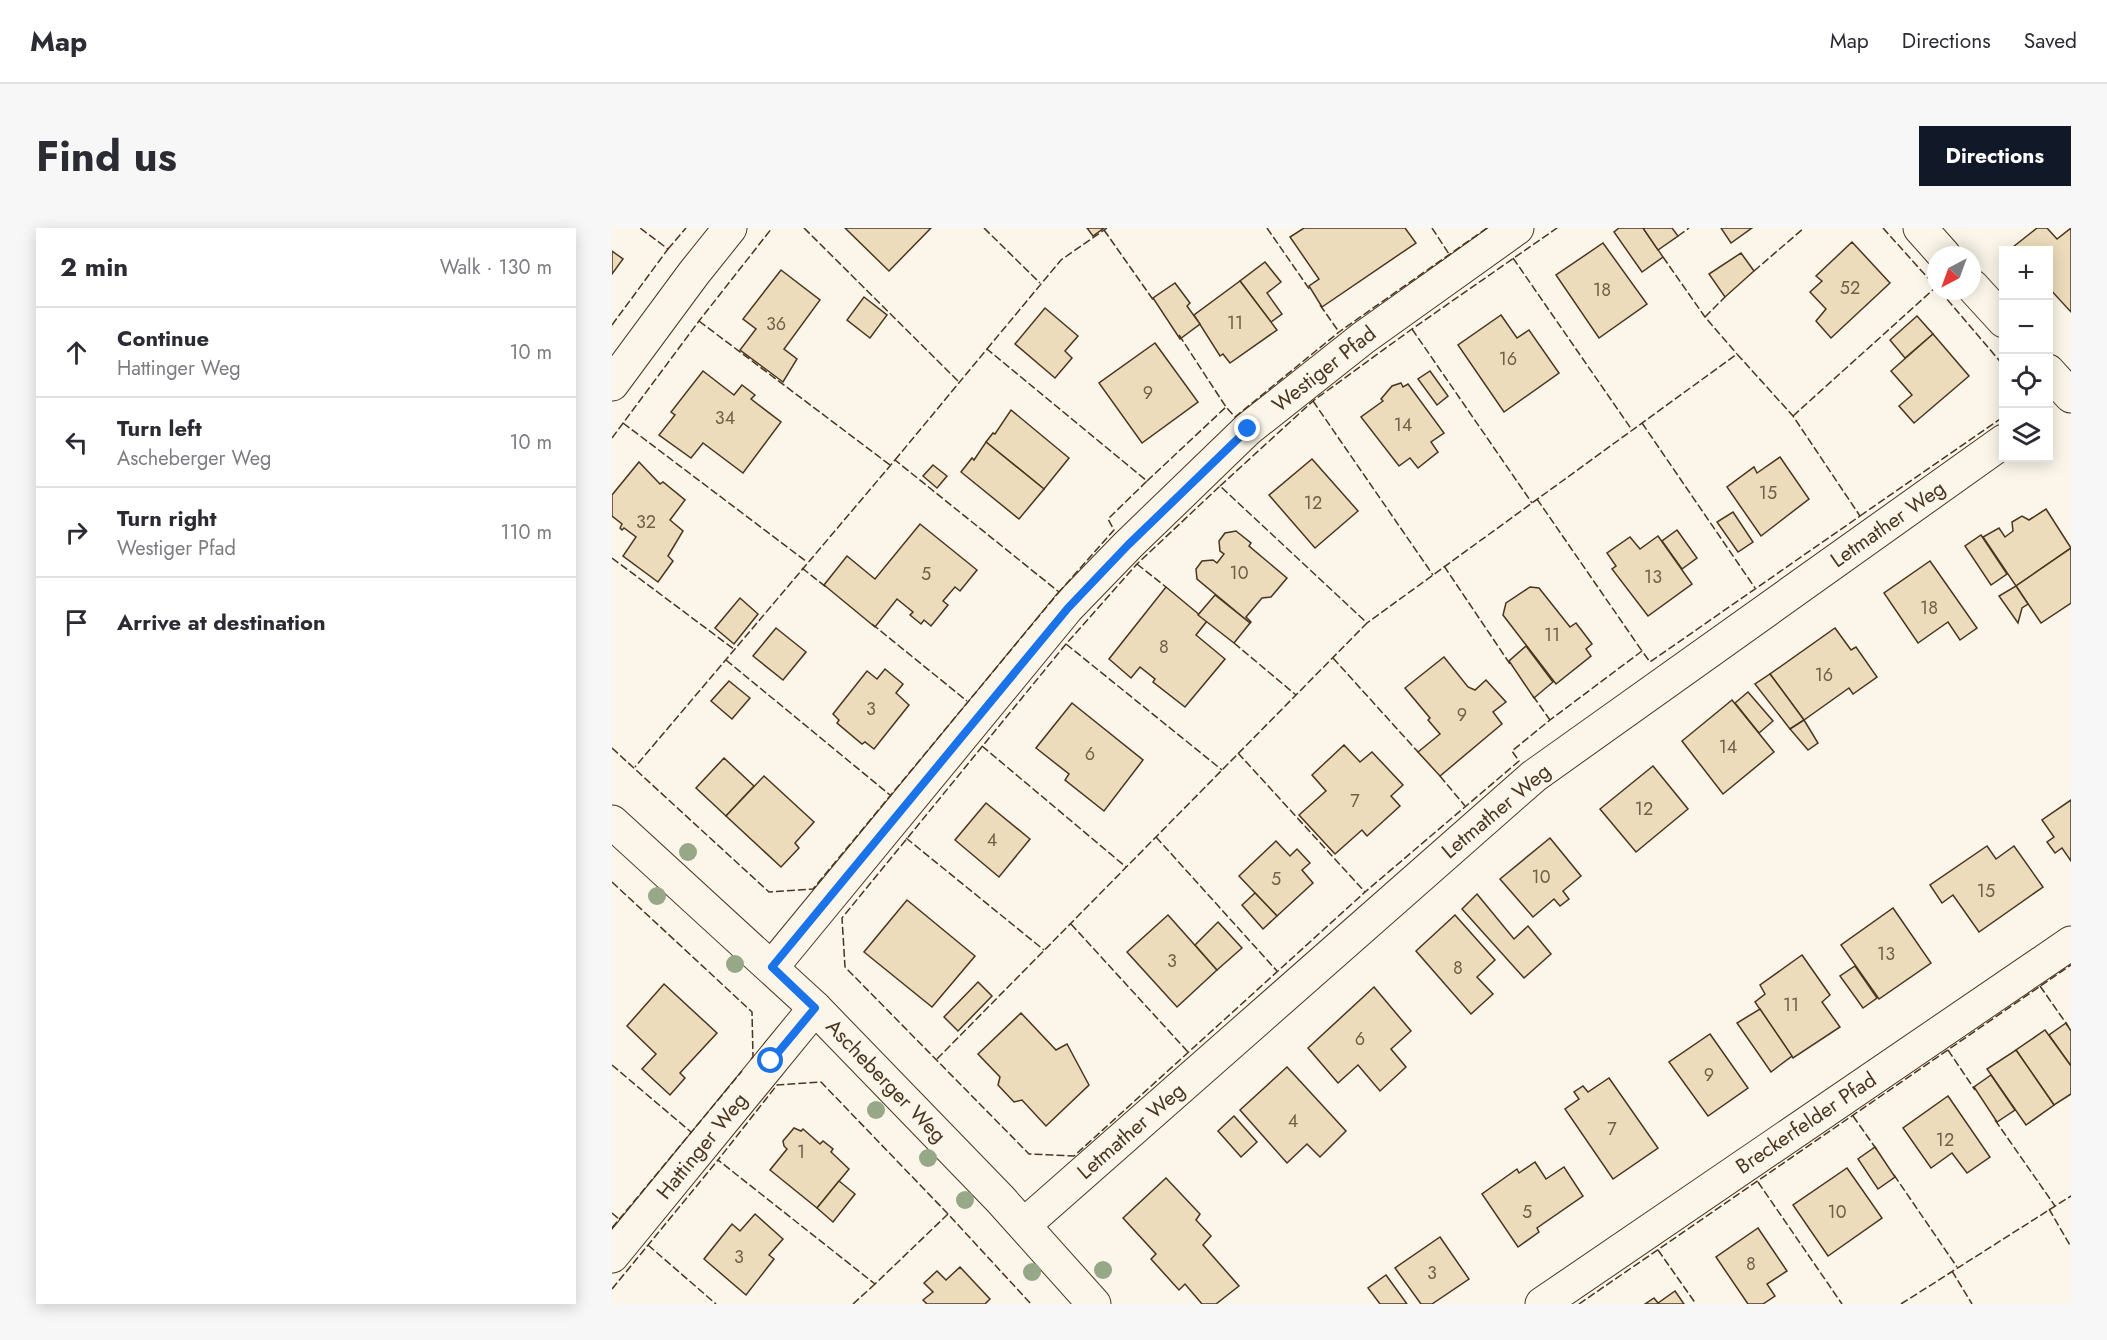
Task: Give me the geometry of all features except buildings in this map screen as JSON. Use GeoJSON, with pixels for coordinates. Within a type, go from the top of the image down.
{"type":"FeatureCollection","features":[{"type":"Feature","properties":{"kind":"street"},"geometry":{"type":"LineString","coordinates":[[612,384],[730,228]]}},
{"type":"Feature","properties":{"kind":"street","name":"Westiger Pfad"},"geometry":{"type":"LineString","coordinates":[[772,967],[1068,608],[1128,545],[1248,429],[1363,338],[1517,228]]}},
{"type":"Feature","properties":{"kind":"street"},"geometry":{"type":"LineString","coordinates":[[1920,228],[1936,246]]}},
{"type":"Feature","properties":{"kind":"street"},"geometry":{"type":"LineString","coordinates":[[1981,296],[1999,316]]}},
{"type":"Feature","properties":{"kind":"street","name":"Letmather Weg"},"geometry":{"type":"LineString","coordinates":[[1024,1225],[1534,776],[1999,445]]}},
{"type":"Feature","properties":{"kind":"street","name":"Ascheberger Weg"},"geometry":{"type":"LineString","coordinates":[[612,822],[815,1008],[1024,1225],[1094,1304]]}},
{"type":"Feature","properties":{"kind":"street","name":"Breckerfelder Pfad"},"geometry":{"type":"LineString","coordinates":[[1542,1304],[2071,943]]}},
{"type":"Feature","properties":{"kind":"street","name":"Hattinger Weg"},"geometry":{"type":"LineString","coordinates":[[612,1256],[815,1008]]}},
{"type":"Feature","properties":{"kind":"fence"},"geometry":{"type":"LineString","coordinates":[[612,325],[668,249],[640,228]]}},
{"type":"Feature","properties":{"kind":"fence"},"geometry":{"type":"LineString","coordinates":[[668,249],[686,228]]}},
{"type":"Feature","properties":{"kind":"fence"},"geometry":{"type":"LineString","coordinates":[[612,438],[772,228]]}},
{"type":"Feature","properties":{"kind":"fence"},"geometry":{"type":"LineString","coordinates":[[804,228],[960,383]]}},
{"type":"Feature","properties":{"kind":"fence"},"geometry":{"type":"LineString","coordinates":[[984,228],[1040,283]]}},
{"type":"Feature","properties":{"kind":"fence"},"geometry":{"type":"LineString","coordinates":[[987,349],[1061,260],[1107,228]]}},
{"type":"Feature","properties":{"kind":"fence"},"geometry":{"type":"LineString","coordinates":[[1267,228],[1310,290]]}},
{"type":"Feature","properties":{"kind":"fence"},"geometry":{"type":"LineString","coordinates":[[1432,228],[1449,254]]}},
{"type":"Feature","properties":{"kind":"fence"},"geometry":{"type":"LineString","coordinates":[[1147,481],[1226,407],[1235,417],[1339,332],[1487,228]]}},
{"type":"Feature","properties":{"kind":"fence"},"geometry":{"type":"LineString","coordinates":[[1220,486],[1313,401],[1557,228]]}},
{"type":"Feature","properties":{"kind":"fence"},"geometry":{"type":"LineString","coordinates":[[1678,236],[1689,228]]}},
{"type":"Feature","properties":{"kind":"fence"},"geometry":{"type":"LineString","coordinates":[[1754,271],[1804,228]]}},
{"type":"Feature","properties":{"kind":"fence"},"geometry":{"type":"LineString","coordinates":[[1883,228],[1927,277]]}},
{"type":"Feature","properties":{"kind":"fence"},"geometry":{"type":"LineString","coordinates":[[1104,230],[1154,301]]}},
{"type":"Feature","properties":{"kind":"fence"},"geometry":{"type":"LineString","coordinates":[[1663,257],[1705,317],[1737,354]]}},
{"type":"Feature","properties":{"kind":"fence"},"geometry":{"type":"LineString","coordinates":[[1513,258],[1632,430]]}},
{"type":"Feature","properties":{"kind":"fence"},"geometry":{"type":"LineString","coordinates":[[1793,416],[1927,295]]}},
{"type":"Feature","properties":{"kind":"fence"},"geometry":{"type":"LineString","coordinates":[[1705,317],[1725,297]]}},
{"type":"Feature","properties":{"kind":"fence"},"geometry":{"type":"LineString","coordinates":[[1948,300],[1999,360]]}},
{"type":"Feature","properties":{"kind":"fence"},"geometry":{"type":"LineString","coordinates":[[1320,305],[1339,332]]}},
{"type":"Feature","properties":{"kind":"fence"},"geometry":{"type":"LineString","coordinates":[[699,321],[890,465]]}},
{"type":"Feature","properties":{"kind":"fence"},"geometry":{"type":"LineString","coordinates":[[1412,329],[1532,503]]}},
{"type":"Feature","properties":{"kind":"fence"},"geometry":{"type":"LineString","coordinates":[[1179,335],[1226,407]]}},
{"type":"Feature","properties":{"kind":"fence"},"geometry":{"type":"LineString","coordinates":[[895,460],[987,349],[1147,481],[1108,519],[1114,530],[1059,592]]}},
{"type":"Feature","properties":{"kind":"fence"},"geometry":{"type":"LineString","coordinates":[[937,1059],[1367,623],[1220,486],[1137,564],[1066,644],[842,918],[845,967],[1029,1154],[1074,1156],[1365,892],[1519,761],[1512,751],[1550,720],[1642,651],[1650,662],[1860,516],[1793,416],[1737,354],[1367,623]]}},
{"type":"Feature","properties":{"kind":"fence"},"geometry":{"type":"LineString","coordinates":[[1313,401],[1433,575]]}},
{"type":"Feature","properties":{"kind":"fence"},"geometry":{"type":"LineString","coordinates":[[1860,516],[1999,420]]}},
{"type":"Feature","properties":{"kind":"fence"},"geometry":{"type":"LineString","coordinates":[[623,423],[807,562]]}},
{"type":"Feature","properties":{"kind":"fence"},"geometry":{"type":"LineString","coordinates":[[1642,423],[1755,588]]}},
{"type":"Feature","properties":{"kind":"fence"},"geometry":{"type":"LineString","coordinates":[[612,748],[769,892],[813,889],[1059,592],[895,460],[635,767]]}},
{"type":"Feature","properties":{"kind":"fence"},"geometry":{"type":"LineString","coordinates":[[1537,499],[1642,651]]}},
{"type":"Feature","properties":{"kind":"fence"},"geometry":{"type":"LineString","coordinates":[[612,558],[735,650]]}},
{"type":"Feature","properties":{"kind":"fence"},"geometry":{"type":"LineString","coordinates":[[1137,564],[1166,587]]}},
{"type":"Feature","properties":{"kind":"fence"},"geometry":{"type":"LineString","coordinates":[[1444,566],[1510,664]]}},
{"type":"Feature","properties":{"kind":"fence"},"geometry":{"type":"LineString","coordinates":[[802,568],[826,587]]}},
{"type":"Feature","properties":{"kind":"fence"},"geometry":{"type":"LineString","coordinates":[[872,624],[967,701]]}},
{"type":"Feature","properties":{"kind":"fence"},"geometry":{"type":"LineString","coordinates":[[1234,643],[1296,695]]}},
{"type":"Feature","properties":{"kind":"fence"},"geometry":{"type":"LineString","coordinates":[[1066,644],[1222,770]]}},
{"type":"Feature","properties":{"kind":"fence"},"geometry":{"type":"LineString","coordinates":[[1333,658],[1418,752]]}},
{"type":"Feature","properties":{"kind":"fence"},"geometry":{"type":"LineString","coordinates":[[726,660],[890,795]]}},
{"type":"Feature","properties":{"kind":"fence"},"geometry":{"type":"LineString","coordinates":[[1533,696],[1550,720]]}},
{"type":"Feature","properties":{"kind":"fence"},"geometry":{"type":"LineString","coordinates":[[982,746],[1126,867]]}},
{"type":"Feature","properties":{"kind":"fence"},"geometry":{"type":"LineString","coordinates":[[1238,753],[1365,892]]}},
{"type":"Feature","properties":{"kind":"fence"},"geometry":{"type":"LineString","coordinates":[[1440,776],[1465,806]]}},
{"type":"Feature","properties":{"kind":"fence"},"geometry":{"type":"LineString","coordinates":[[1156,837],[1277,971]]}},
{"type":"Feature","properties":{"kind":"fence"},"geometry":{"type":"LineString","coordinates":[[906,838],[1044,950]]}},
{"type":"Feature","properties":{"kind":"fence"},"geometry":{"type":"LineString","coordinates":[[612,882],[752,1012],[753,1057],[751,1059]]}},
{"type":"Feature","properties":{"kind":"fence"},"geometry":{"type":"LineString","coordinates":[[1071,924],[1188,1052]]}},
{"type":"Feature","properties":{"kind":"fence"},"geometry":{"type":"LineString","coordinates":[[1579,1304],[2071,965]]}},
{"type":"Feature","properties":{"kind":"fence"},"geometry":{"type":"LineString","coordinates":[[2040,986],[2068,1026]]}},
{"type":"Feature","properties":{"kind":"fence"},"geometry":{"type":"LineString","coordinates":[[1948,1050],[1975,1090]]}},
{"type":"Feature","properties":{"kind":"fence"},"geometry":{"type":"LineString","coordinates":[[612,1065],[691,1132]]}},
{"type":"Feature","properties":{"kind":"fence"},"geometry":{"type":"LineString","coordinates":[[612,1228],[742,1071]]}},
{"type":"Feature","properties":{"kind":"fence"},"geometry":{"type":"LineString","coordinates":[[948,1214],[875,1284],[718,1160],[777,1085],[821,1082],[948,1214],[1031,1304]]}},
{"type":"Feature","properties":{"kind":"fence"},"geometry":{"type":"LineString","coordinates":[[1853,1116],[1877,1150]]}},
{"type":"Feature","properties":{"kind":"fence"},"geometry":{"type":"LineString","coordinates":[[1995,1120],[2055,1206]]}},
{"type":"Feature","properties":{"kind":"fence"},"geometry":{"type":"LineString","coordinates":[[612,1289],[719,1161]]}},
{"type":"Feature","properties":{"kind":"fence"},"geometry":{"type":"LineString","coordinates":[[1894,1175],[1957,1267]]}},
{"type":"Feature","properties":{"kind":"fence"},"geometry":{"type":"LineString","coordinates":[[1758,1182],[1842,1304]]}},
{"type":"Feature","properties":{"kind":"fence"},"geometry":{"type":"LineString","coordinates":[[1901,1304],[2071,1196]]}},
{"type":"Feature","properties":{"kind":"fence"},"geometry":{"type":"LineString","coordinates":[[2049,1209],[2071,1247]]}},
{"type":"Feature","properties":{"kind":"fence"},"geometry":{"type":"LineString","coordinates":[[612,1213],[619,1219]]}},
{"type":"Feature","properties":{"kind":"fence"},"geometry":{"type":"LineString","coordinates":[[648,1245],[716,1304]]}},
{"type":"Feature","properties":{"kind":"fence"},"geometry":{"type":"LineString","coordinates":[[1658,1250],[1696,1304]]}},
{"type":"Feature","properties":{"kind":"fence"},"geometry":{"type":"LineString","coordinates":[[1952,1271],[1972,1304]]}},
{"type":"Feature","properties":{"kind":"fence"},"geometry":{"type":"LineString","coordinates":[[853,1304],[875,1284]]}},
{"type":"Feature","properties":{"kind":"route"},"geometry":{"type":"LineString","coordinates":[[771,1061],[815,1008],[772,967],[1068,608],[1128,545],[1248,429]]}}]}
